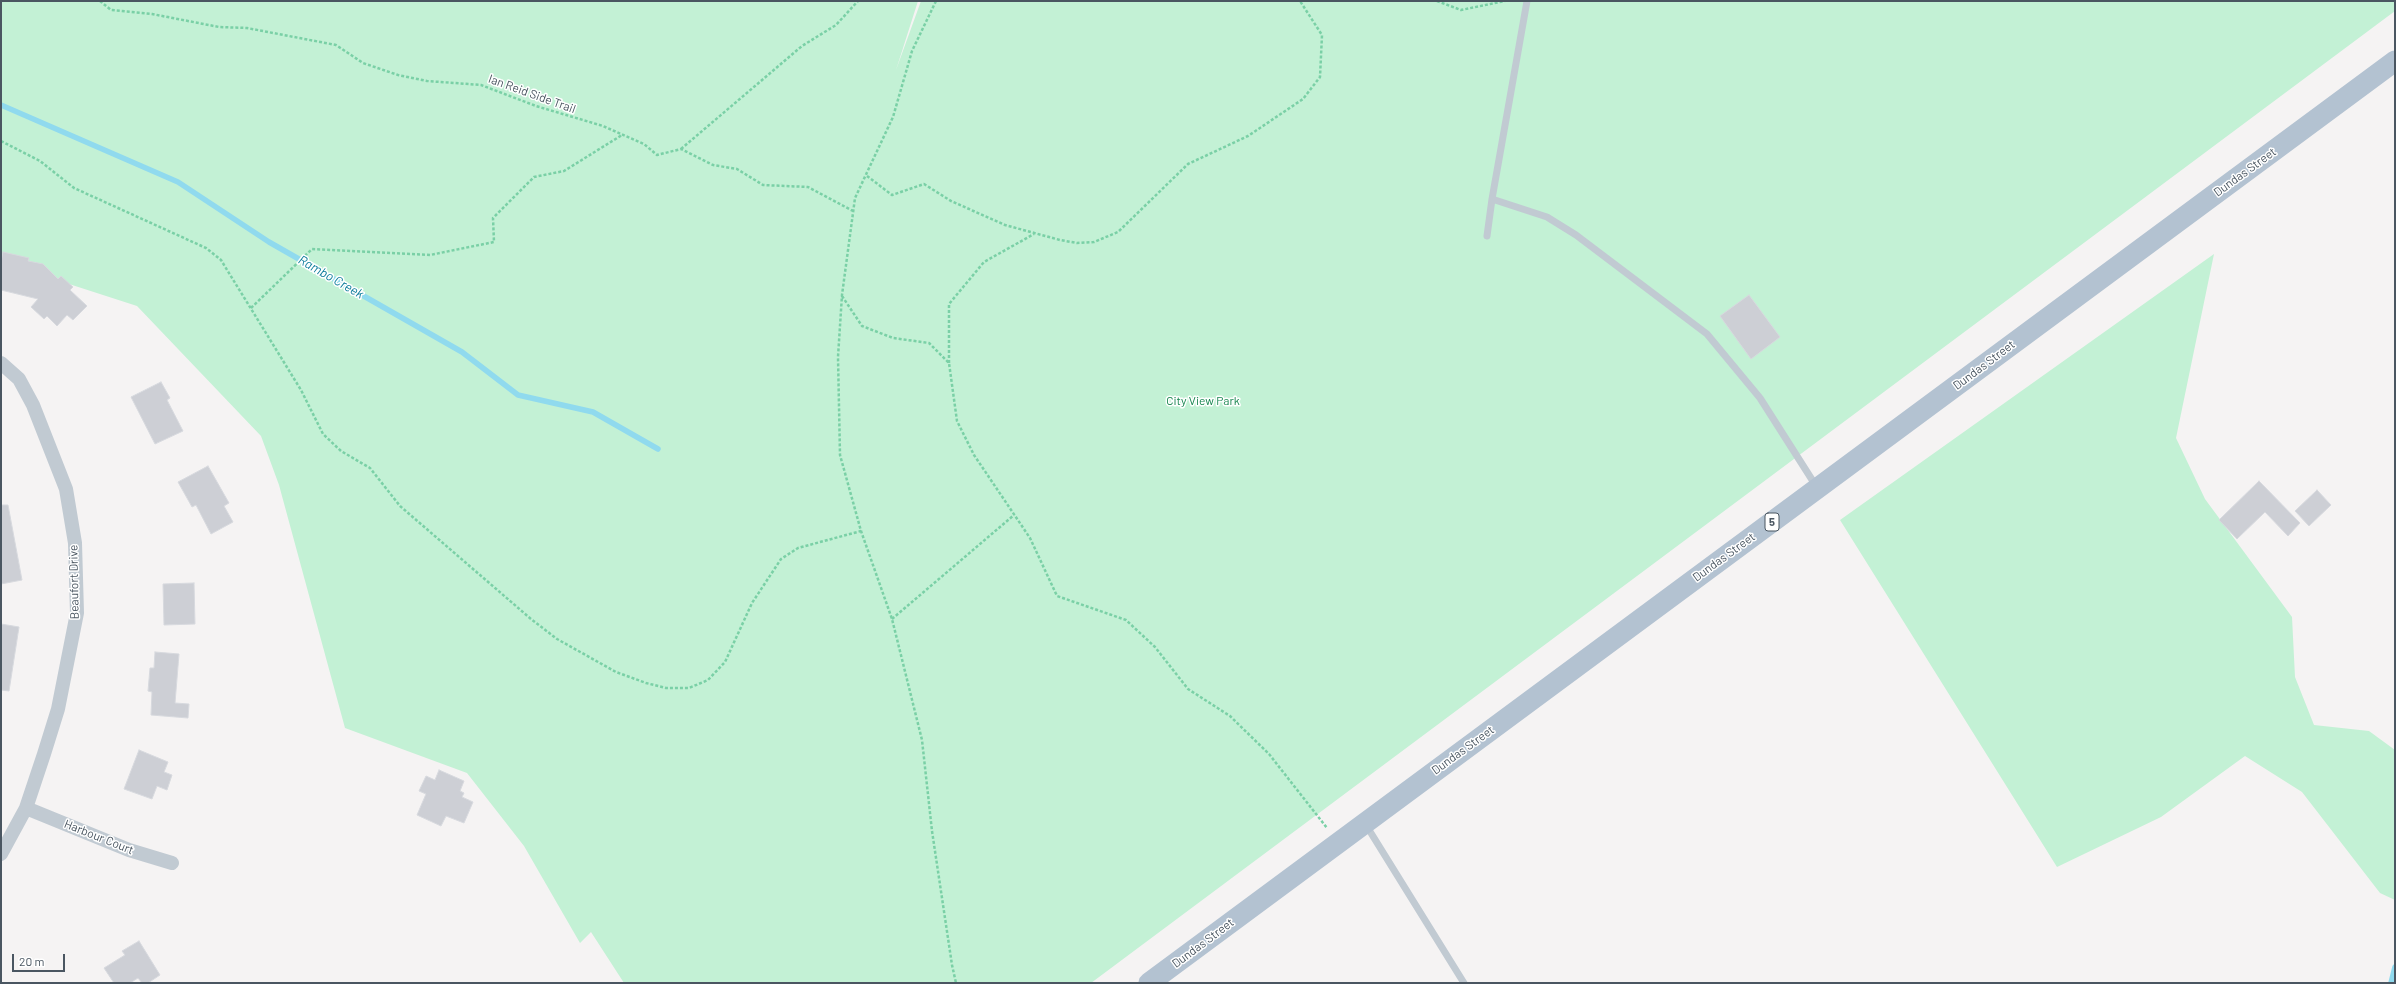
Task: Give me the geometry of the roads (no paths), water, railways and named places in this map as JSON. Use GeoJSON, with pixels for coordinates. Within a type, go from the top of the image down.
{"type":"FeatureCollection","features":[{"type":"Feature","properties":{"kind":"main road","name":"Dundas Street"},"geometry":{"type":"LineString","coordinates":[[1149,983],[2395,61]]}},
{"type":"Feature","properties":{"kind":"street","name":"Beaufort Drive"},"geometry":{"type":"LineString","coordinates":[[1,363],[19,379],[48,440],[66,489],[75,543],[77,613],[58,709],[26,808],[1,854]]}},
{"type":"Feature","properties":{"kind":"street","name":"Harbour Court"},"geometry":{"type":"LineString","coordinates":[[26,808],[129,850],[172,863]]}},
{"type":"Feature","properties":{"kind":"lane"},"geometry":{"type":"LineString","coordinates":[[1487,236],[1492,199],[1527,1]]}},
{"type":"Feature","properties":{"kind":"lane"},"geometry":{"type":"LineString","coordinates":[[1492,199],[1547,217],[1576,235],[1707,334],[1760,398],[1818,488]]}},
{"type":"Feature","properties":{"kind":"lane"},"geometry":{"type":"LineString","coordinates":[[1365,822],[1460,982]]}},
{"type":"Feature","properties":{"kind":"waterway","name":"Rambo Creek"},"geometry":{"type":"LineString","coordinates":[[1,105],[178,182],[269,242],[462,352],[518,395],[593,412],[658,449]]}},
{"type":"Feature","properties":{"kind":"waterway"},"geometry":{"type":"LineString","coordinates":[[2391,983],[2395,967]]}},
{"type":"Feature","properties":{"kind":"park label","name":"City View Park"},"geometry":{"type":"Point","coordinates":[1203,401]}}]}
